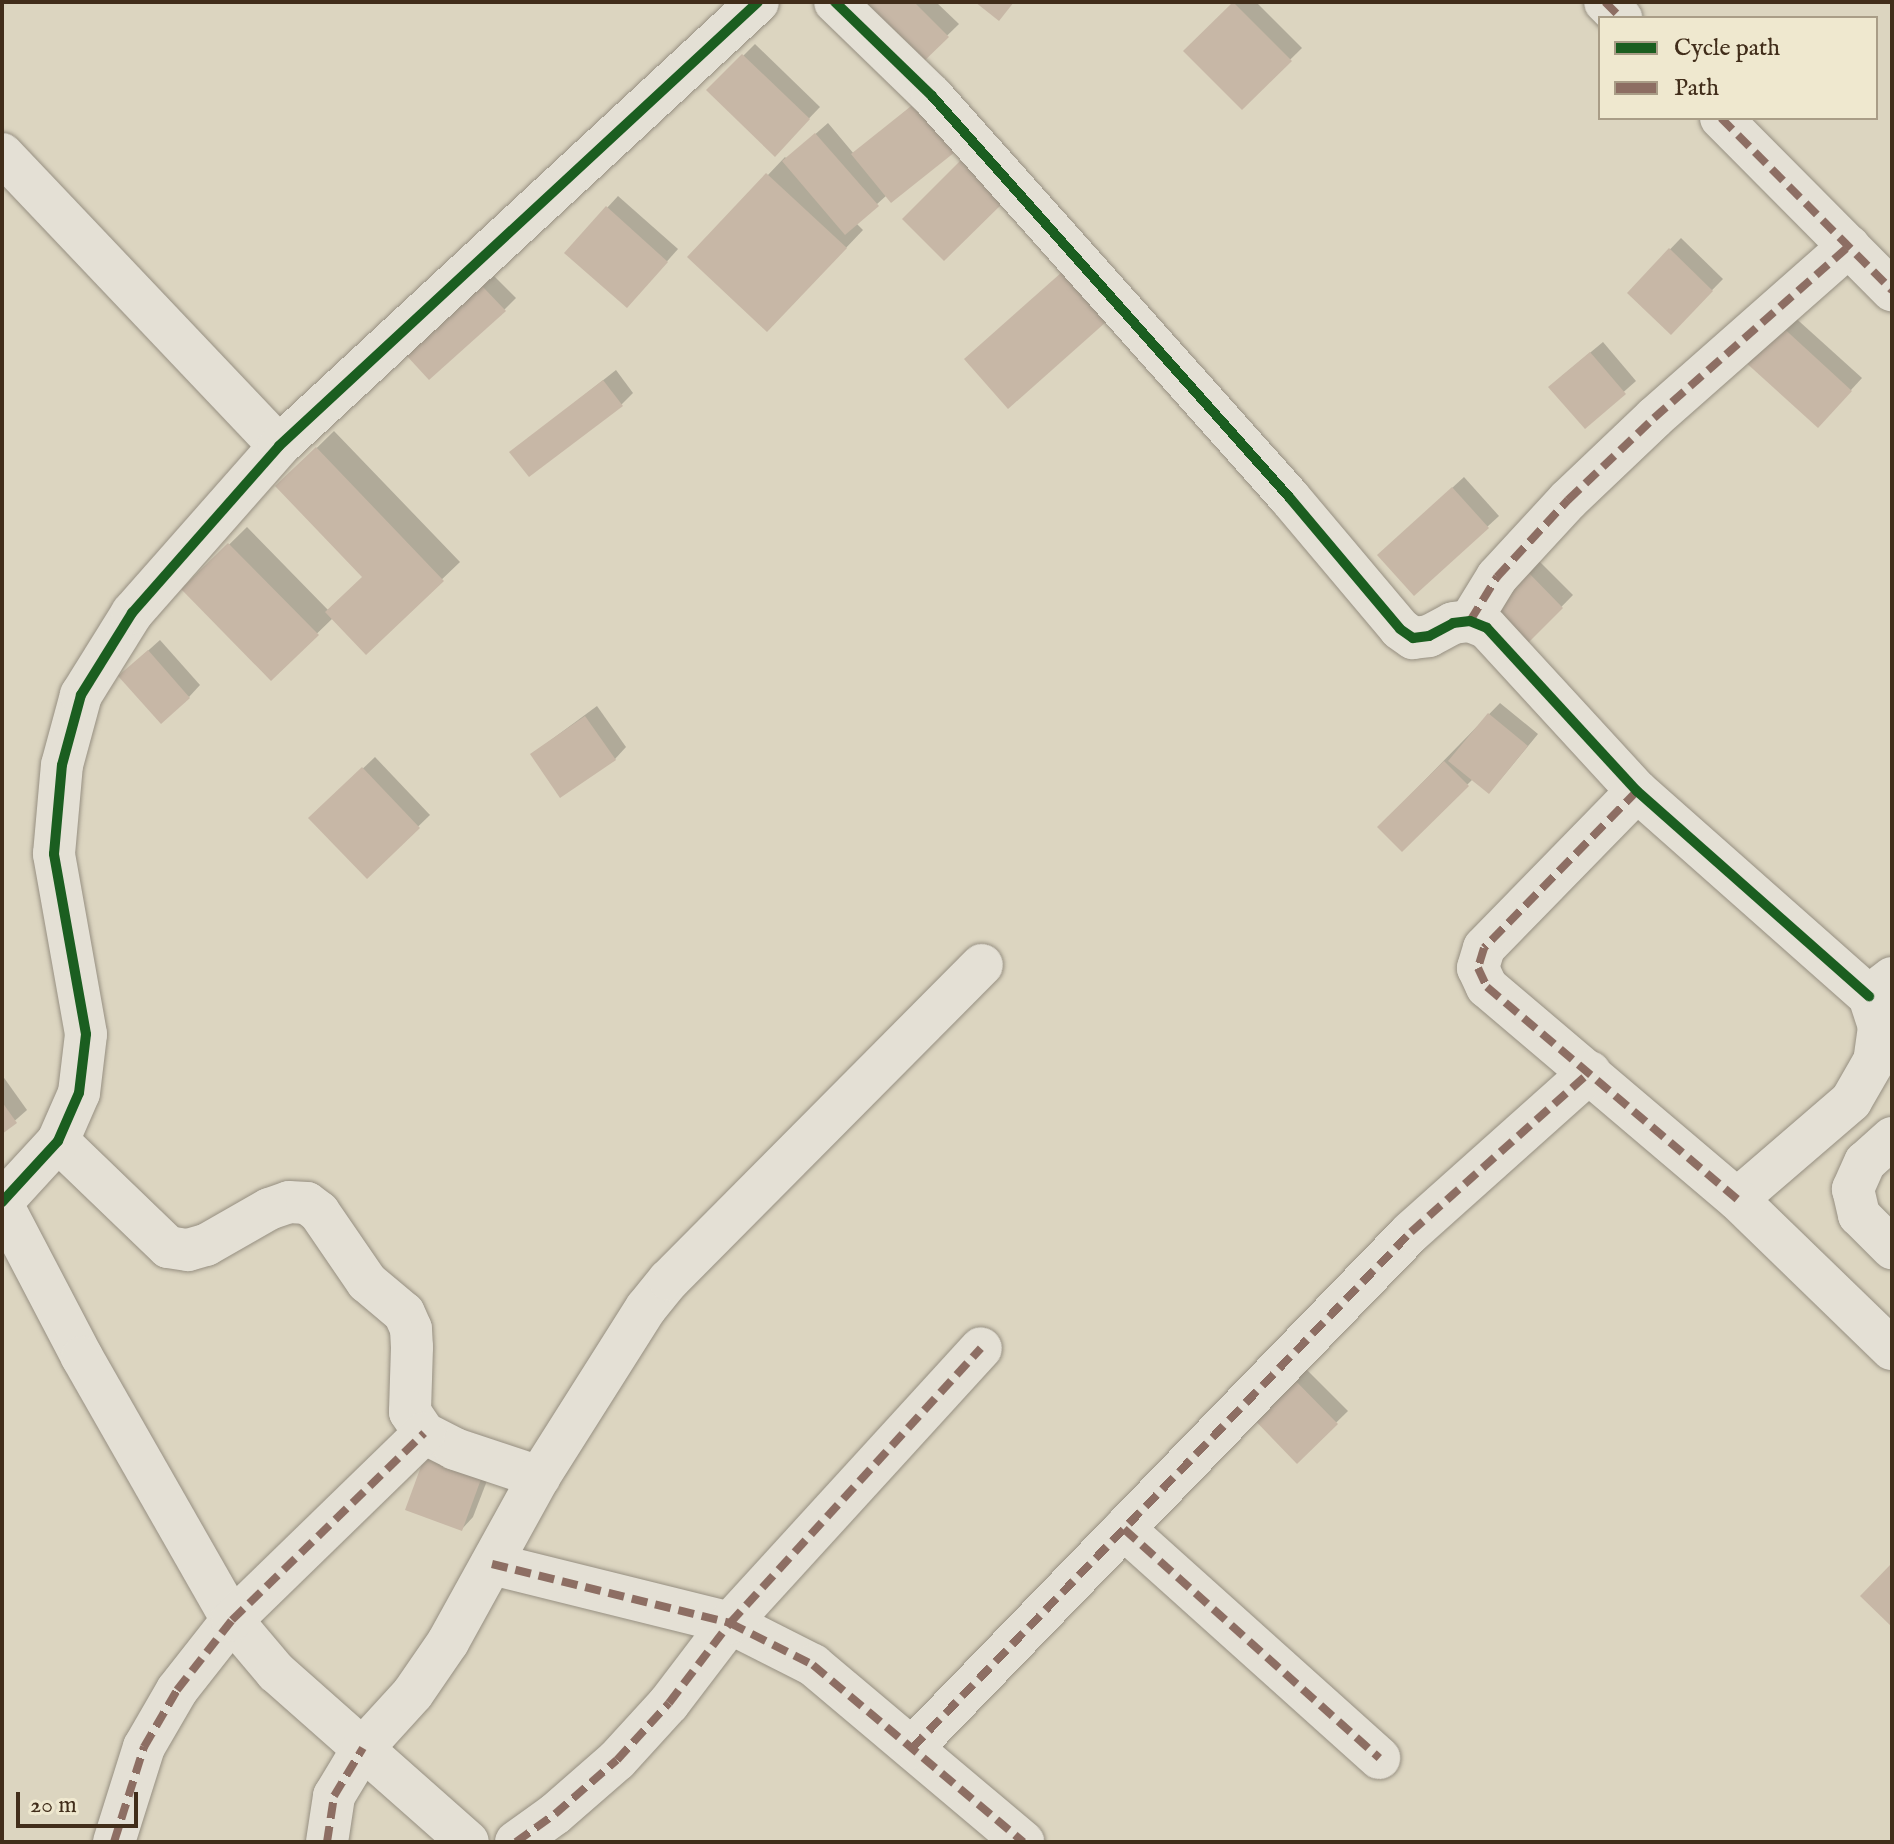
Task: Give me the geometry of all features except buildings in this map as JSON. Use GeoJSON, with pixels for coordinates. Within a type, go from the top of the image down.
{"type":"FeatureCollection","features":[{"type":"Feature","properties":{"kind":"street"},"geometry":{"type":"LineString","coordinates":[[468,1842],[276,1672],[232,1620],[82,1357],[2,1203],[58,1141],[79,1093],[86,1034],[54,854],[62,765],[81,695],[132,613],[279,446],[758,2]]}},
{"type":"Feature","properties":{"kind":"street"},"geometry":{"type":"LineString","coordinates":[[835,2],[932,96],[1289,497],[1400,629],[1413,638],[1429,636],[1453,623],[1470,621],[1487,628],[1637,791],[1881,987],[1874,1061],[1851,1101],[1737,1199]]}},
{"type":"Feature","properties":{"kind":"street"},"geometry":{"type":"LineString","coordinates":[[1723,120],[1892,290]]}},
{"type":"Feature","properties":{"kind":"street"},"geometry":{"type":"LineString","coordinates":[[2,154],[279,446]]}},
{"type":"Feature","properties":{"kind":"street"},"geometry":{"type":"LineString","coordinates":[[1470,621],[1497,577],[1568,500],[1654,418],[1849,246]]}},
{"type":"Feature","properties":{"kind":"street"},"geometry":{"type":"LineString","coordinates":[[1637,791],[1484,948],[1478,968],[1487,987],[1737,1199],[1892,1349]]}},
{"type":"Feature","properties":{"kind":"street"},"geometry":{"type":"LineString","coordinates":[[327,1842],[334,1796],[363,1748],[413,1693],[448,1642],[539,1477],[646,1308],[669,1280],[982,965]]}},
{"type":"Feature","properties":{"kind":"street"},"geometry":{"type":"LineString","coordinates":[[912,1748],[1411,1232],[1590,1072]]}},
{"type":"Feature","properties":{"kind":"street"},"geometry":{"type":"LineString","coordinates":[[1892,1138],[1865,1162],[1853,1189],[1859,1215],[1892,1248]]}},
{"type":"Feature","properties":{"kind":"street"},"geometry":{"type":"LineString","coordinates":[[58,1141],[168,1247],[188,1250],[206,1245],[269,1209],[289,1202],[307,1203],[319,1212],[367,1282],[404,1313],[411,1329],[410,1412],[424,1433],[455,1449],[539,1477]]}},
{"type":"Feature","properties":{"kind":"street"},"geometry":{"type":"LineString","coordinates":[[516,1842],[555,1814],[617,1760],[669,1703],[730,1623],[981,1348]]}},
{"type":"Feature","properties":{"kind":"street"},"geometry":{"type":"LineString","coordinates":[[114,1842],[144,1747],[177,1690],[232,1620],[424,1433]]}},
{"type":"Feature","properties":{"kind":"street"},"geometry":{"type":"LineString","coordinates":[[1124,1529],[1379,1758]]}},
{"type":"Feature","properties":{"kind":"street"},"geometry":{"type":"LineString","coordinates":[[492,1564],[730,1623],[813,1665],[1023,1842]]}},
{"type":"Feature","properties":{"kind":"marked path"},"geometry":{"type":"LineString","coordinates":[[1605,2],[1619,16]]}},
{"type":"Feature","properties":{"kind":"marked path"},"geometry":{"type":"LineString","coordinates":[[1723,120],[1892,290]]}},
{"type":"Feature","properties":{"kind":"marked path"},"geometry":{"type":"LineString","coordinates":[[1470,621],[1497,577],[1568,500],[1654,418],[1849,246]]}},
{"type":"Feature","properties":{"kind":"marked path"},"geometry":{"type":"LineString","coordinates":[[1637,791],[1484,948],[1478,968],[1487,987],[1737,1199]]}},
{"type":"Feature","properties":{"kind":"marked path"},"geometry":{"type":"LineString","coordinates":[[912,1748],[1411,1232],[1590,1072]]}},
{"type":"Feature","properties":{"kind":"marked path"},"geometry":{"type":"LineString","coordinates":[[516,1842],[555,1814],[617,1760],[669,1703],[730,1623],[981,1348]]}},
{"type":"Feature","properties":{"kind":"marked path"},"geometry":{"type":"LineString","coordinates":[[114,1842],[144,1747],[177,1690],[232,1620],[424,1433]]}},
{"type":"Feature","properties":{"kind":"marked path"},"geometry":{"type":"LineString","coordinates":[[1124,1529],[1379,1758]]}},
{"type":"Feature","properties":{"kind":"marked path"},"geometry":{"type":"LineString","coordinates":[[492,1564],[730,1623],[813,1665],[1023,1842]]}},
{"type":"Feature","properties":{"kind":"marked path"},"geometry":{"type":"LineString","coordinates":[[327,1842],[334,1796],[363,1748]]}},
{"type":"Feature","properties":{"kind":"cycle path"},"geometry":{"type":"LineString","coordinates":[[2,1202],[58,1141],[79,1093],[86,1034],[54,854],[62,765],[81,695],[132,613],[279,446],[758,2]]}},
{"type":"Feature","properties":{"kind":"cycle path"},"geometry":{"type":"LineString","coordinates":[[835,2],[932,96],[1289,497],[1400,629],[1413,638],[1429,636],[1453,623],[1470,621],[1487,628],[1637,791],[1869,996]]}}]}
